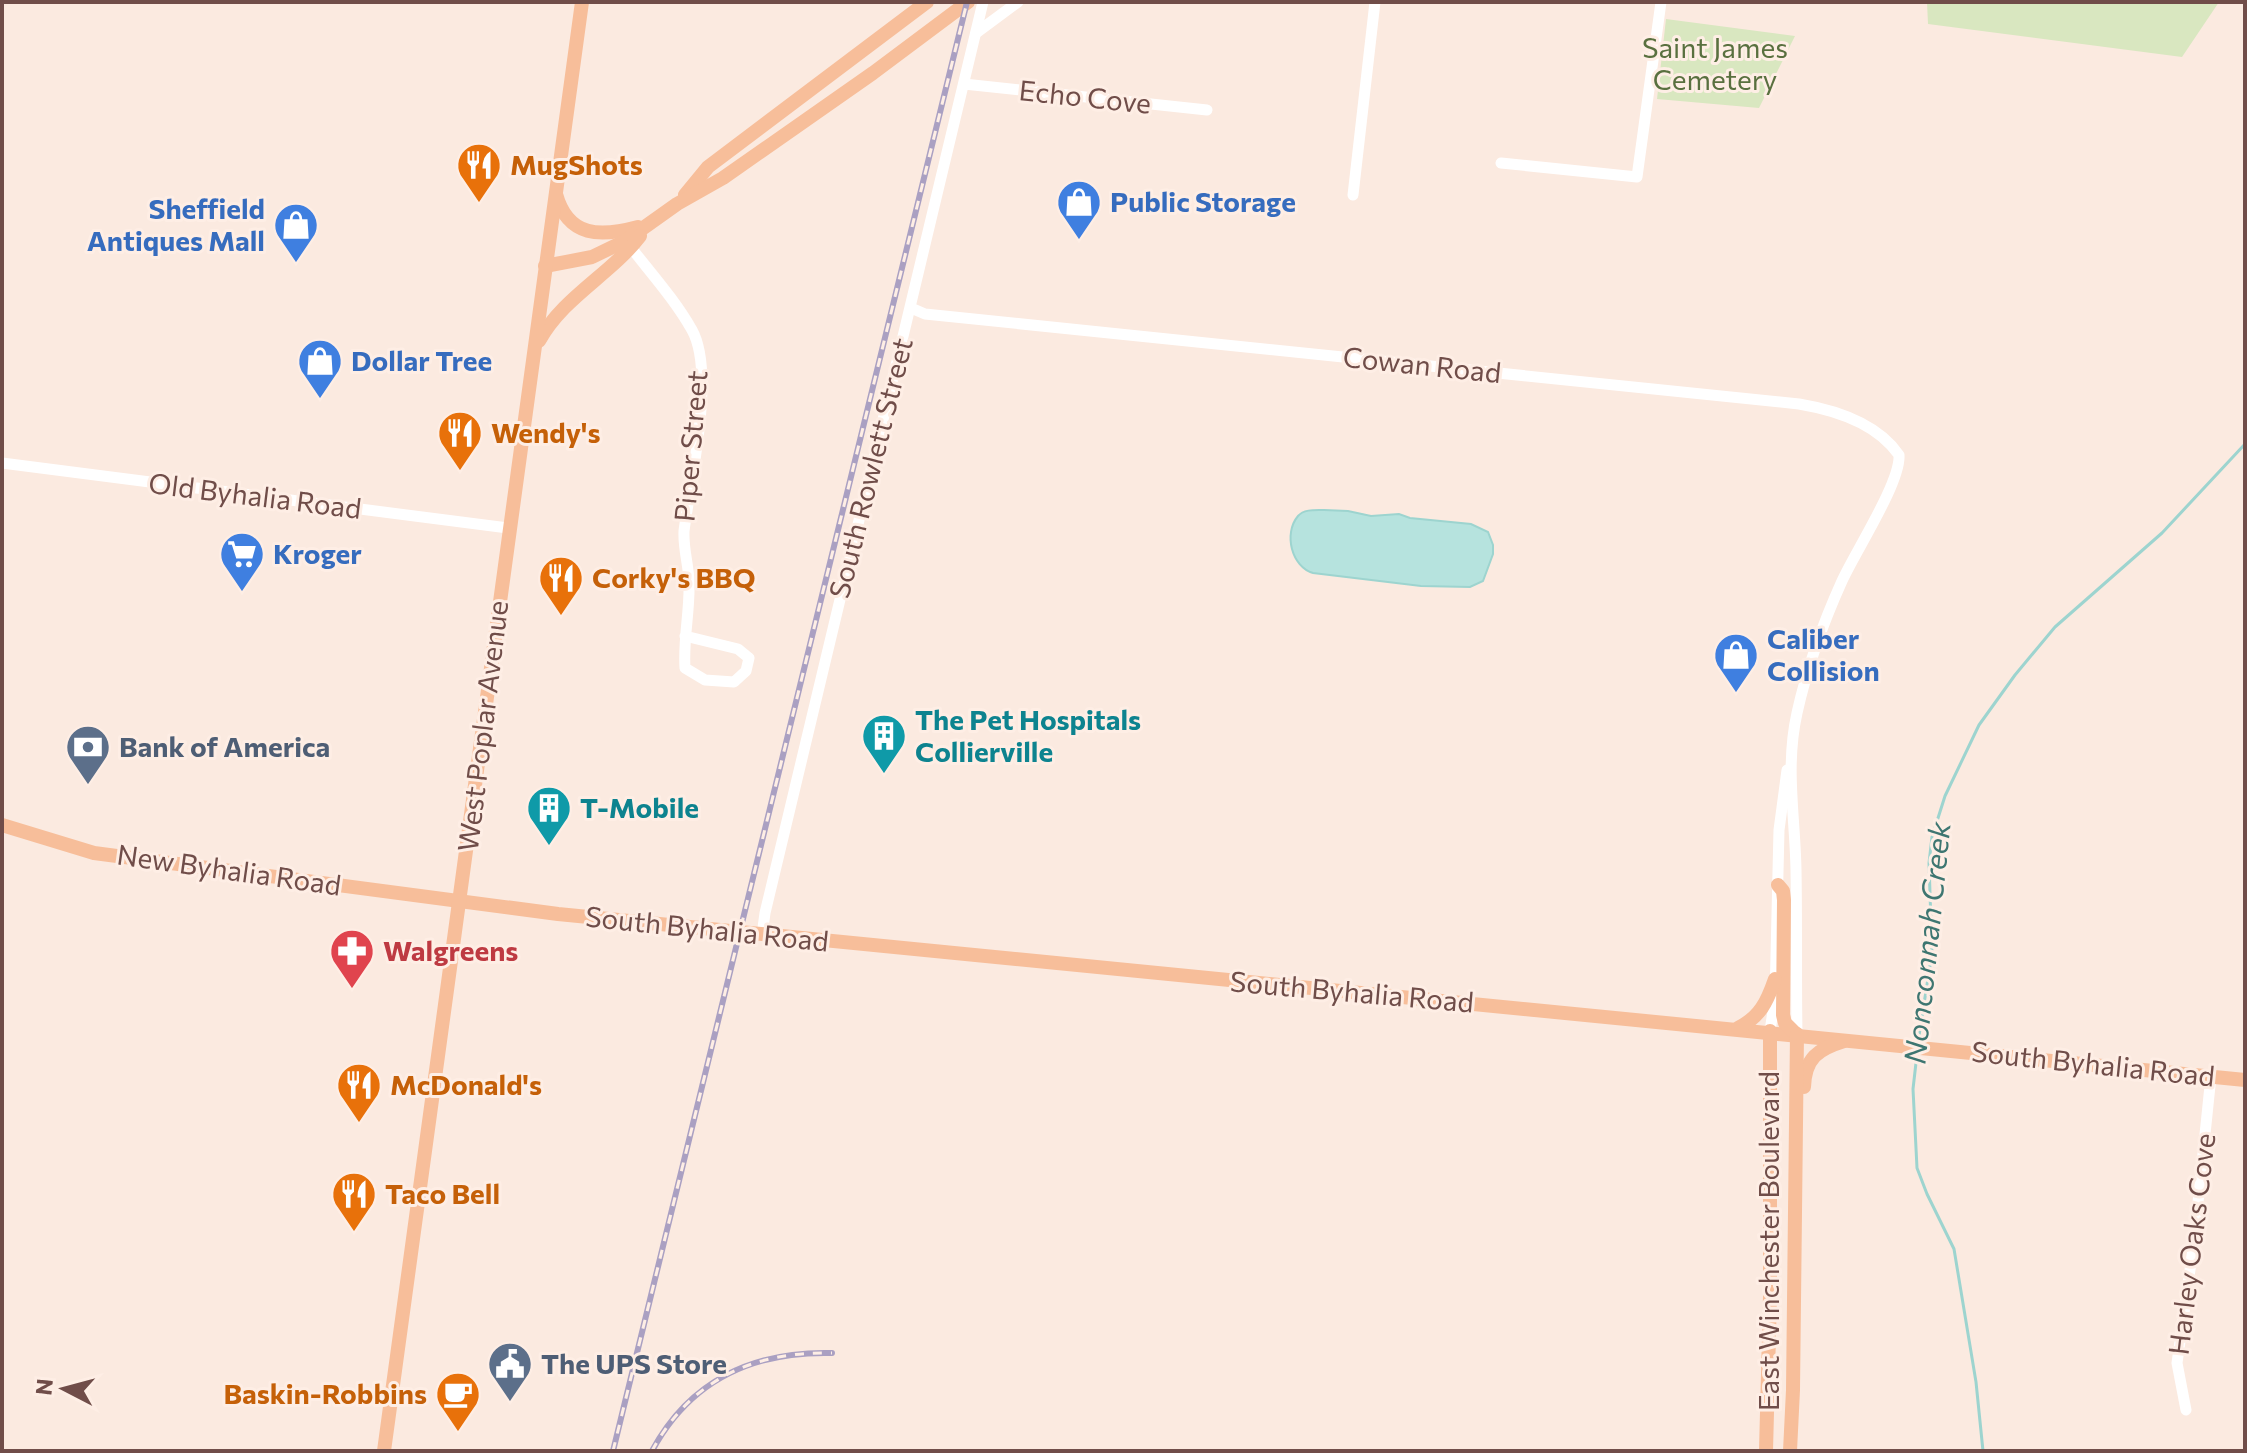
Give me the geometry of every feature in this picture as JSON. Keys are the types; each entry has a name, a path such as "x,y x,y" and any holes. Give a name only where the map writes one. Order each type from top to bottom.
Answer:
{"main road":[{"name":"West Poplar Avenue","path":"384,1451 582,2"},
{"path":"677,204 708,167 927,2"},
{"path":"545,266 592,257 625,240 677,204 723,178 968,2"},
{"path":"556,190 559,205 577,226 625,240"},
{"path":"533,352 546,328 561,310 615,264 625,240"},
{"name":"New Byhalia Road","path":"2,825 94,853 460,902"},
{"path":"1778,885 1783,891 1784,900 1783,1015 1785,1023 1797,1034"},
{"name":"South Byhalia Road","path":"460,902 762,935 1770,1031 2245,1080"},
{"path":"1737,1028 1748,1023 1764,1008 1775,979"},
{"path":"1770,1031 1782,1037 1788,1049 1788,1159 1796,1214"},
{"name":"East Winchester Boulevard","path":"1766,1451 1770,1296 1770,1031"},
{"name":"East Winchester Boulevard","path":"1790,1451 1795,1306 1797,1034"},
{"path":"1796,1214 1800,1206 1804,1076 1811,1060 1824,1047 1850,1039"},
{"path":"1770,1296 1795,1306"}],"street":[{"name":"South Rowlett Street","path":"762,935 775,868 983,2"},
{"path":"976,33 1018,2"},
{"path":"1353,195 1375,2"},
{"path":"1501,163 1637,177 1661,2"},
{"name":"Echo Cove","path":"964,84 1207,110"},
{"name":"Piper Street","path":"625,240 693,333 702,369 701,404 684,531 684,552 690,581 685,636 685,668 705,680 734,682 746,671 749,658 738,649 685,636"},
{"name":"Cowan Road","path":"911,308 925,314 1818,407 1851,418 1886,441 1899,455 1897,475 1829,609 1797,711 1789,766"},
{"name":"Old Byhalia Road","path":"2,463 508,528"},
{"path":"1770,1031 1775,979 1781,798 1789,766"},
{"path":"1789,766 1796,857 1797,1034"},
{"name":"Harley Oaks Cove","path":"2186,1410 2177,1363 2194,1241 2211,1076"}],"green space":[{"path":"1927,2 2219,2 2182,57 1928,24"},
{"name":"Saint James Cemetery","path":"1666,19 1795,36 1759,108 1657,99"}],"water":[{"path":"1324,510 1371,516 1399,514 1410,518 1471,524 1488,532 1493,554 1483,581 1470,587 1421,586 1313,573 1306,570 1295,557 1291,532 1300,514"}],"waterway":[{"name":"Nonconnah Creek","path":"1918,1042 1932,953 1929,863 1932,837 1945,796 1979,725 2055,627 2162,533 2245,444"},
{"name":"Nonconnah Creek","path":"1917,1054 1913,1089 1917,1168 1954,1249 1976,1382 1983,1451"}],"railway":[{"path":"613,1451 967,2"},
{"path":"652,1451 685,1405 727,1375 776,1357 832,1353"}],"place":[{"name":"MugShots","path":"479,204"},
{"name":"Public Storage","path":"1079,241"},
{"name":"Sheffield Antiques Mall","path":"296,264"},
{"name":"Dollar Tree","path":"320,400"},
{"name":"Wendy's","path":"460,472"},
{"name":"Kroger","path":"242,593"},
{"name":"Corky's BBQ","path":"561,617"},
{"name":"Caliber Collision","path":"1736,694"},
{"name":"The Pet Hospitals Collierville","path":"884,775"},
{"name":"Bank of America","path":"88,786"},
{"name":"T-Mobile","path":"549,847"},
{"name":"Walgreens","path":"352,990"},
{"name":"McDonald's","path":"359,1124"},
{"name":"Taco Bell","path":"354,1233"},
{"name":"The UPS Store","path":"510,1403"},
{"name":"Baskin-Robbins","path":"458,1433"}]}
